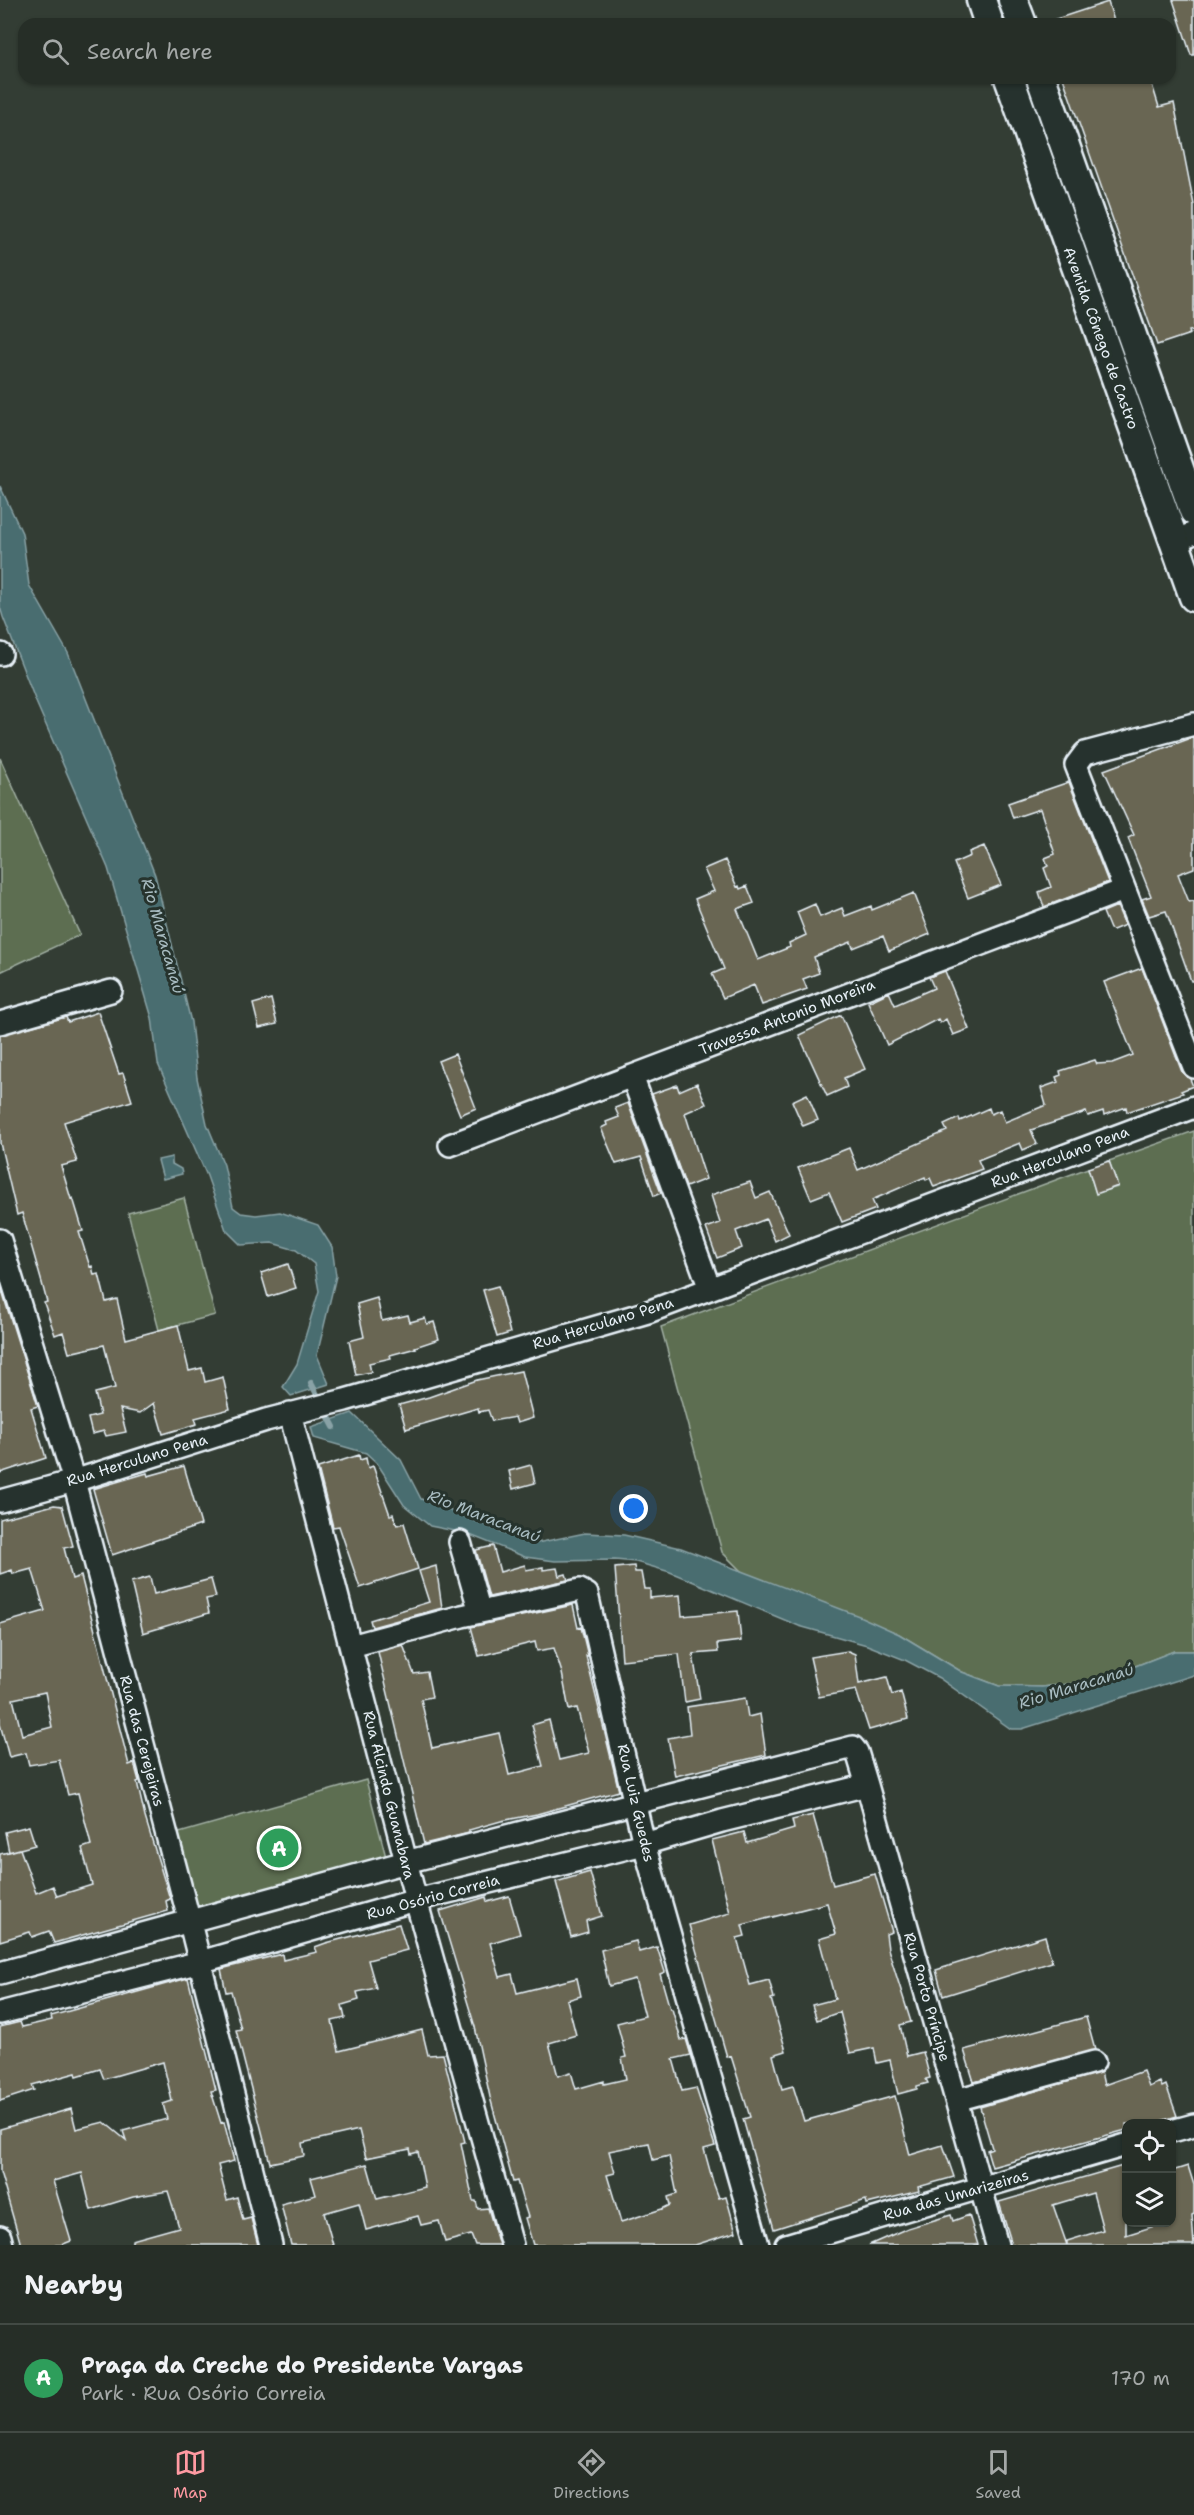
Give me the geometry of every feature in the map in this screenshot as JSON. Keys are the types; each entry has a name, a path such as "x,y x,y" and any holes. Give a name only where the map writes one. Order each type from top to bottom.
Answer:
{"main road":[{"path":"981,0 988,18"},
{"path":"1014,0 1020,18"},
{"name":"Avenida Cônego de Castro","path":"1011,84 1184,538 1194,597"},
{"name":"Avenida Cônego de Castro","path":"1043,84 1194,510"}],"street":[{"path":"1194,724 1085,753 1077,761 1076,768 1194,1067"},
{"name":"Travessa Antonio Moreira","path":"450,1144 1124,890"},
{"path":"0,1023 111,991"},
{"path":"632,1076 710,1289"},
{"name":"Rua Herculano Pena","path":"0,1502 295,1412 345,1400 648,1312 1194,1107"},
{"name":"Rua das Cerejeiras","path":"0,1240 74,1481 190,1923 271,2245"},
{"name":"Rua Alcindo Guanabara","path":"295,1412 406,1862 512,2245"},
{"path":"460,1542 480,1612"},
{"name":"Rua Luiz Guedes","path":"351,1646 480,1612 580,1590 587,1594 644,1844 758,2245"},
{"name":"Rua Porto Príncipe","path":"636,1803 849,1746 855,1748 997,2245"},
{"name":"Rua Osório Correia","path":"0,2013 200,1962 416,1900 644,1844 722,1821 867,1785"},
{"path":"0,1973 190,1923 406,1862 636,1803"},
{"path":"956,2100 1094,2062"},
{"path":"1176,2131 1194,2125"},
{"name":"Rua das Umarizeiras","path":"786,2245 1122,2146"},
{"path":"0,2237 2,2245"}],"green space":[{"path":"0,758 80,935 0,972"},
{"path":"1194,1131 1194,1651 1174,1651 1120,1672 1080,1683 1042,1687 999,1686 962,1672 899,1634 742,1572 722,1552 661,1327 1088,1168 1096,1193 1118,1187 1109,1161"},
{"path":"184,1198 215,1315 159,1330 128,1213"},
{"path":"366,1780 387,1861 190,1915 172,1835"}],"water":[{"name":"Rio Maracanaú","path":"0,486 22,533 29,585 68,653 155,875 191,1022 197,1078 207,1124 224,1165 233,1207 241,1213 256,1215 280,1212 318,1225 332,1247 336,1276 317,1355 329,1384 291,1396 283,1387 297,1364 319,1291 314,1264 296,1250 272,1243 241,1245 226,1230 207,1176 158,1064 152,1018 108,868 36,702 0,607"},
{"path":"172,1157 172,1164 181,1169 182,1174 163,1179 158,1160"},
{"path":"352,1413 401,1460 421,1499 532,1544 585,1533 624,1535 681,1548 859,1616 899,1634 962,1672 999,1686 1042,1687 1080,1683 1120,1672 1174,1651 1194,1651 1194,1675 1022,1729 1011,1729 939,1678 905,1660 867,1645 799,1626 670,1572 636,1562 555,1561 525,1557 465,1533 430,1526 404,1505 377,1463 366,1453 314,1438 311,1427"}],"building":[{"path":"1173,0 1194,0 1194,55 1191,55"},
{"path":"1108,2 1113,18 1059,18"},
{"path":"1065,84 1152,84 1159,107 1174,103 1194,205 1194,330 1189,331 1190,334 1157,345"},
{"path":"1194,737 1194,868 1178,874 1189,902 1194,901 1194,981 1191,981 1166,911 1149,916 1142,899 1151,896 1128,838 1134,835 1104,770"},
{"path":"1069,782 1108,882 1044,907 1039,892 1051,887 1044,868 1048,866 1045,858 1055,854 1040,809 1013,818 1008,803"},
{"path":"984,846 1001,885 968,898 954,863 970,856 969,852"},
{"path":"725,860 737,887 739,886 740,889 747,886 754,903 737,909 758,960 790,947 789,943 806,935 797,912 815,904 820,917 842,908 845,916 871,906 872,910 914,893 930,934 889,951 883,936 853,948 851,942 814,957 819,973 803,979 807,989 762,1005 754,985 723,998 712,974 724,969 695,899 714,891 704,869"},
{"path":"1117,906 1125,925 1113,930 1110,929 1103,912"},
{"path":"1142,968 1182,1072 1190,1079 1193,1086 1181,1091 1183,1093 1127,1112 1126,1107 1104,1115 1103,1111 1088,1116 1086,1112 1031,1130 1037,1144 1023,1150 1020,1143 978,1160 982,1169 934,1187 930,1178 926,1180 925,1177 872,1200 876,1209 842,1222 829,1192 811,1199 798,1168 849,1148 858,1170 947,1131 944,1125 959,1118 960,1121 989,1108 991,1114 1000,1110 1005,1122 1046,1105 1041,1088 1058,1082 1056,1077 1061,1075 1060,1071 1095,1060 1097,1064 1112,1063 1133,1055 1104,982"},
{"path":"945,971 969,1029 953,1035 946,1019 940,1023 938,1019 887,1045 868,1002 889,992 895,1005 934,988 929,977"},
{"path":"271,999 277,1024 259,1028 253,1004"},
{"path":"98,1012 119,1074 123,1073 132,1101 64,1122 77,1162 61,1166 83,1231 79,1232 90,1267 92,1266 94,1275 99,1274 106,1302 117,1299 126,1339 178,1325 189,1371 202,1368 205,1382 223,1377 230,1409 195,1418 197,1424 163,1434 154,1403 140,1413 120,1409 126,1432 106,1436 104,1431 92,1434 88,1418 100,1415 95,1393 115,1388 104,1345 69,1353 63,1332 55,1335 44,1303 47,1302 22,1213 17,1215 0,1143 0,1035 66,1017 68,1022"},
{"path":"841,1015 865,1069 844,1078 847,1087 827,1096 799,1035"},
{"path":"455,1054 476,1108 460,1115 438,1061"},
{"path":"697,1083 706,1104 685,1113 706,1179 686,1187 652,1094 677,1085 679,1091"},
{"path":"807,1094 818,1120 803,1126 792,1101"},
{"path":"628,1103 661,1193 654,1196 641,1157 616,1164 601,1128 607,1125 606,1122 619,1117 615,1108"},
{"path":"1109,1161 1118,1186 1096,1194 1088,1168"},
{"path":"750,1182 756,1198 770,1192 789,1234 775,1241 766,1219 736,1231 742,1248 717,1258 706,1228 720,1223 711,1195"},
{"path":"288,1264 296,1288 268,1297 261,1273"},
{"path":"0,1285 38,1406 31,1408 46,1458 0,1473"},
{"path":"498,1286 510,1333 497,1337 483,1290"},
{"path":"377,1298 382,1321 408,1315 410,1322 425,1318 427,1324 434,1322 439,1339 390,1355 391,1358 369,1363 371,1372 356,1375 349,1341 364,1337 357,1304"},
{"path":"521,1371 533,1418 517,1423 515,1417 492,1421 488,1410 479,1412 478,1408 406,1429 399,1405 477,1380"},
{"path":"359,1455 360,1460 366,1458 368,1468 373,1466 390,1515 393,1514 397,1525 404,1523 418,1569 360,1588 339,1526 333,1527 318,1468"},
{"path":"531,1465 535,1483 513,1489 509,1471"},
{"path":"184,1466 201,1525 112,1555 93,1489 147,1473 148,1476"},
{"path":"54,1505 62,1506 73,1546 64,1548 72,1579 81,1576 129,1765 134,1763 145,1817 170,1899 166,1901 168,1911 54,1943 49,1931 32,1937 30,1932 0,1941 0,1854 20,1849 36,1893 53,1886 57,1896 92,1885 82,1848 91,1845 78,1793 68,1795 59,1760 29,1765 26,1753 9,1757 0,1724 0,1624 45,1611 32,1569 13,1574 12,1570 0,1574 0,1519","holes":["45,1692 52,1727 22,1735 13,1699"]},
{"path":"493,1546 500,1572 525,1565 526,1570 543,1567 543,1570 557,1568 559,1576 566,1574 568,1580 489,1597 476,1550"},
{"path":"436,1566 442,1608 372,1627 370,1620 429,1602 419,1571"},
{"path":"634,1566 635,1572 641,1572 644,1589 650,1589 650,1598 680,1595 682,1616 738,1611 741,1641 717,1644 718,1652 693,1654 700,1699 685,1702 679,1654 622,1660 615,1568"},
{"path":"150,1577 154,1594 211,1579 216,1597 206,1599 209,1613 143,1633 131,1582"},
{"path":"573,1605 578,1628 581,1627 619,1791 537,1814 501,1821 469,1830 469,1833 424,1844 378,1652 403,1645 414,1674 427,1672 432,1697 421,1699 432,1748 499,1733 509,1775 543,1766 532,1725 549,1720 559,1760 589,1753 577,1708 569,1710 562,1673 554,1648 537,1651 535,1642 479,1656 471,1627"},
{"path":"848,1651 855,1654 859,1684 887,1677 892,1695 901,1692 908,1719 869,1730 856,1690 819,1697 810,1657"},
{"path":"745,1698 748,1717 760,1714 766,1755 675,1776 668,1738 690,1734 687,1707"},
{"path":"813,1815 833,1885 875,1874 892,1932 886,1934 888,1949 911,2022 900,2025 907,2056 923,2052 930,2078 926,2079 928,2083 917,2086 917,2089 898,2094 890,2060 877,2063 874,2048 850,2053 840,2012 817,2020 812,2005 835,1999 819,1939 836,1934 827,1903 742,1925 745,1936 737,1938 750,1985 769,1980 774,1998 771,1999 786,2051 773,2055 782,2089 793,2086 804,2121 895,2096 910,2155 943,2145 954,2177 918,2187 919,2191 867,2204 866,2200 774,2229 743,2119 750,2117 731,2056 727,2057 689,1925 730,1913 712,1840 744,1832 747,1843 794,1829 792,1820"},
{"path":"29,1826 35,1845 9,1852 5,1832"},
{"path":"590,1872 602,1916 586,1921 588,1932 571,1937 556,1882"},
{"path":"509,1896 520,1934 490,1943 500,1977 512,1974 517,1993 577,1978 581,1996 567,2000 576,2035 549,2043 558,2076 571,2072 576,2089 604,2081 604,2084 626,2079 622,2058 626,2057 617,2023 645,2016 635,1979 609,1986 601,1950 636,1941 639,1952 657,1947 665,1972 660,1974 670,2009 672,2009 681,2040 686,2039 691,2055 673,2059 682,2091 696,2088 715,2146 704,2149 713,2182 719,2198 726,2196 736,2232 695,2245 533,2245 525,2218 528,2217 517,2181 513,2182 490,2097 475,2027 440,1911 486,1897 487,1902","holes":["649,2143 653,2160 669,2156 677,2194 668,2197 670,2205 621,2222 607,2175 615,2173 609,2151"]},
{"path":"399,1924 407,1950 368,1960 376,1988 357,1992 359,2000 342,2005 345,2018 332,2021 339,2051 422,2030 428,2055 443,2054 465,2142 461,2143 473,2201 476,2201 478,2209 488,2208 499,2245 475,2245 471,2235 445,2242 439,2221 421,2225 418,2216 366,2230 359,2203 324,2213 333,2245 291,2245 281,2204 316,2195 311,2178 367,2164 377,2199 425,2187 418,2152 411,2154 410,2149 366,2158 359,2130 302,2143 304,2156 270,2163 236,2030 241,2029 231,1991 226,1992 221,1969 282,1954 283,1960 317,1952 315,1947 326,1943"},
{"path":"1045,1936 1052,1962 943,1996 936,1970"},
{"path":"188,1978 216,2090 211,2091 221,2123 224,2122 234,2161 218,2165 227,2200 237,2197 243,2220 251,2218 258,2245 132,2245 132,2240 179,2227 168,2191 133,2197 91,2210 82,2173 53,2181 71,2241 61,2245 21,2245 0,2172 0,2129 71,2109 76,2129 104,2122 126,2140 123,2131 167,2119 163,2104 172,2101 163,2062 104,2079 100,2069 77,2076 76,2073 32,2085 34,2090 0,2101 0,2027 20,2022 22,2027 52,2020 51,2016"},
{"path":"1086,2017 1095,2050 974,2082 964,2050"},
{"path":"1143,2071 1149,2087 1160,2082 1162,2087 1166,2085 1177,2116 1167,2119 1122,2119 1122,2131 992,2167 987,2150 992,2148 980,2107 1101,2072 1104,2085"},
{"path":"1122,2166 1122,2227 1126,2227 1126,2235 1151,2227 1176,2227 1176,2170 1188,2166 1194,2185 1194,2214 1192,2215 1194,2245 1067,2245 1012,2245 999,2202","holes":["1093,2193 1103,2230 1067,2241 1067,2245 1053,2205"]},
{"path":"951,2215 953,2221 969,2215 978,2245 869,2245 908,2228"}],"waterway":[{"name":"Rio Maracanaú","path":"311,1383 334,1427"}],"place":[{"name":"Praça da Creche do Presidente Vargas","path":"279,1848"}]}
